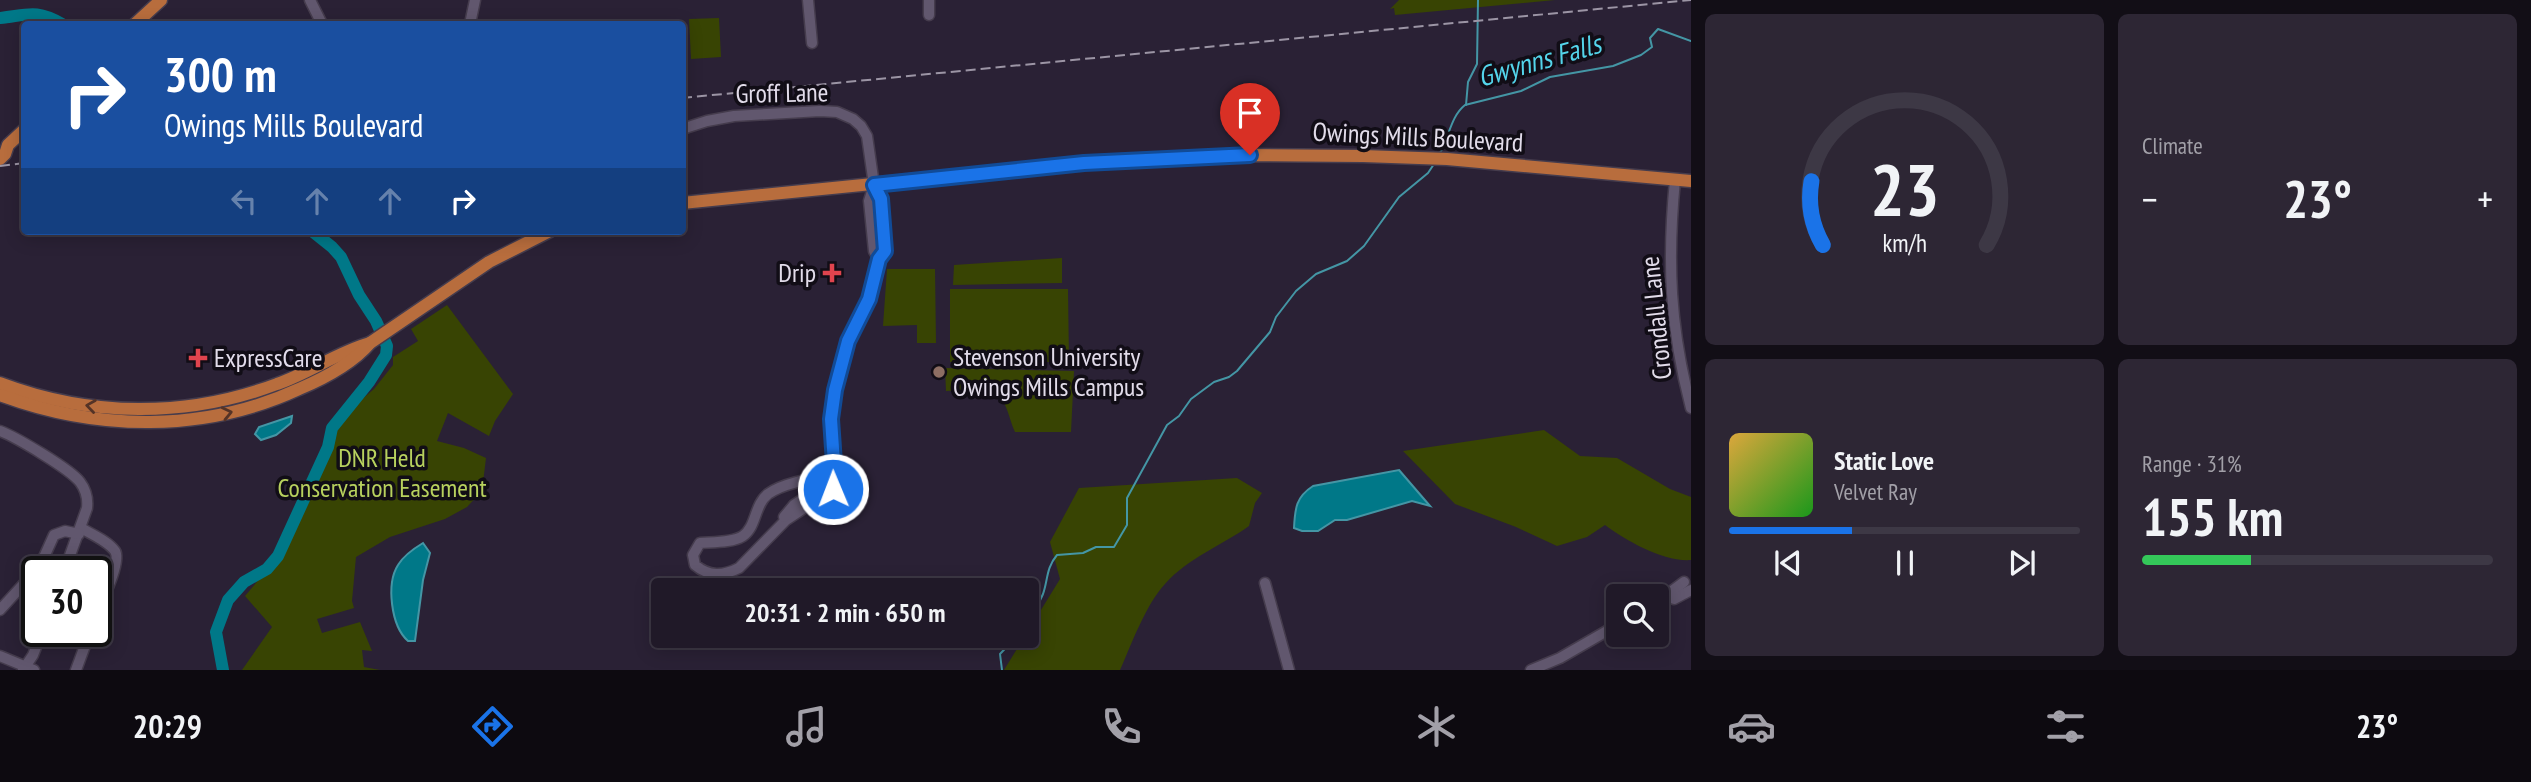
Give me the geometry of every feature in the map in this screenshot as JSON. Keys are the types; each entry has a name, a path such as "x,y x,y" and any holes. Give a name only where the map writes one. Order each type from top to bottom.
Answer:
{"main road":[{"path":"138,21 158,1"},
{"path":"0,159 5,154 4,146 21,132"},
{"name":"Owings Mills Boulevard","path":"686,203 1046,166 1154,158 1275,155 1447,159 1691,181"},
{"path":"0,383 26,393 68,403 127,409 178,408 219,401 275,386 370,342 489,262 541,235"},
{"path":"0,395 58,413 101,420 144,422 193,419 243,410 294,392 359,356 370,342"}],"street":[{"path":"310,0 320,21"},
{"path":"471,21 475,0"},
{"path":"808,0 812,43"},
{"path":"929,0 929,15"},
{"name":"Groff Lane","path":"686,128 734,116 820,111 836,113 853,119 864,130 869,145 874,185"},
{"name":"Crondall Lane","path":"1675,180 1670,279 1676,338 1691,408"},
{"path":"833,457 828,466 813,478 776,489 764,497 750,529 742,537 700,543 693,555 699,569 706,573 730,572 739,568 794,514 831,492 835,478 831,419 835,390 848,341 869,299 879,259 885,251 881,199 874,185"},
{"path":"874,185 869,201 874,251 879,259"},
{"path":"872,234 885,233"},
{"path":"0,431 71,474 82,484 88,499 87,508 70,556"},
{"path":"0,610 40,566 54,535 65,531 80,531 110,547 116,554 112,574"},
{"path":"1265,583 1289,670"},
{"path":"1669,588 1687,586"},
{"path":"1531,670 1560,658 1606,631"},
{"path":"0,656 28,669 36,647"},
{"path":"76,670 84,647"}],"green space":[{"path":"1399,0 1555,0 1395,15 1394,8 1390,9"},
{"path":"719,18 721,57 691,59 689,19"},
{"path":"1062,258 1062,283 953,285 954,265"},
{"path":"887,269 935,269 936,343 917,343 917,325 883,326"},
{"path":"950,289 1068,289 1069,362 950,362"},
{"name":"DNR Held Conservation Easement","path":"447,305 513,394 495,421 489,436 448,413 437,441 464,448 486,458 482,491 467,507 445,519 390,537 356,557 352,601 354,608 317,619 322,633 360,622 372,651 362,650 364,667 380,670 242,670 272,627 245,596 272,564 291,535 322,457 328,428 374,389 393,365 393,357 418,341 411,329"},
{"path":"945,368 1074,371 1071,432 1015,432 1005,405 994,395 978,390 946,391"},
{"path":"1544,430 1580,456 1617,458 1670,489 1691,497 1691,560 1657,554 1634,544 1605,525 1587,537 1557,546 1455,504 1403,451"},
{"path":"1237,478 1262,493 1255,503 1249,526 1194,559 1158,592 1145,613 1120,670 1004,670 1018,648 1039,648 1039,613 1060,579 1050,542 1079,488"}],"water":[{"path":"292,416 291,423 276,435 261,440 255,434 259,427"},
{"path":"1399,470 1430,506 1412,501 1347,520 1335,520 1318,531 1294,528 1298,504 1303,494 1313,486"},
{"path":"423,543 430,553 423,580 415,641 408,641 394,615 392,583 400,561"}],"waterway":[{"path":"1466,105 1468,82 1477,64 1478,0"},
{"name":"Gwynns Falls","path":"0,18 38,15 57,21"},
{"name":"Gwynns Falls","path":"1440,153 1453,121 1465,105 1521,91 1550,77 1613,66 1641,55 1652,47 1650,38 1658,29 1691,41"},
{"name":"Gwynns Falls","path":"1039,601 1049,569 1057,555 1083,553 1096,547 1114,547 1127,525 1127,498 1167,425 1179,416 1191,399 1214,382 1237,371 1270,332 1276,317 1296,291 1316,274 1347,261 1364,246 1399,197 1428,173 1434,164"},
{"name":"Gwynns Falls","path":"223,670 216,632 228,600 244,582 267,569 278,556 328,447 332,428 369,382 386,355 387,346 376,321 359,295 341,257 317,235"},
{"name":"Gwynns Falls","path":"1002,670 1000,654 1006,648"}],"railway":[{"path":"686,98 1691,0"},
{"path":"0,166 21,163"}],"place":[{"name":"Drip","path":"832,273"},
{"name":"ExpressCare","path":"198,358"},
{"name":"Stevenson University Owings Mills Campus","path":"939,372"}],"route":[{"path":"833,489 835,478 831,419 835,390 848,341 869,299 879,259 885,251 881,199 874,185 1084,163 1250,155"}]}
